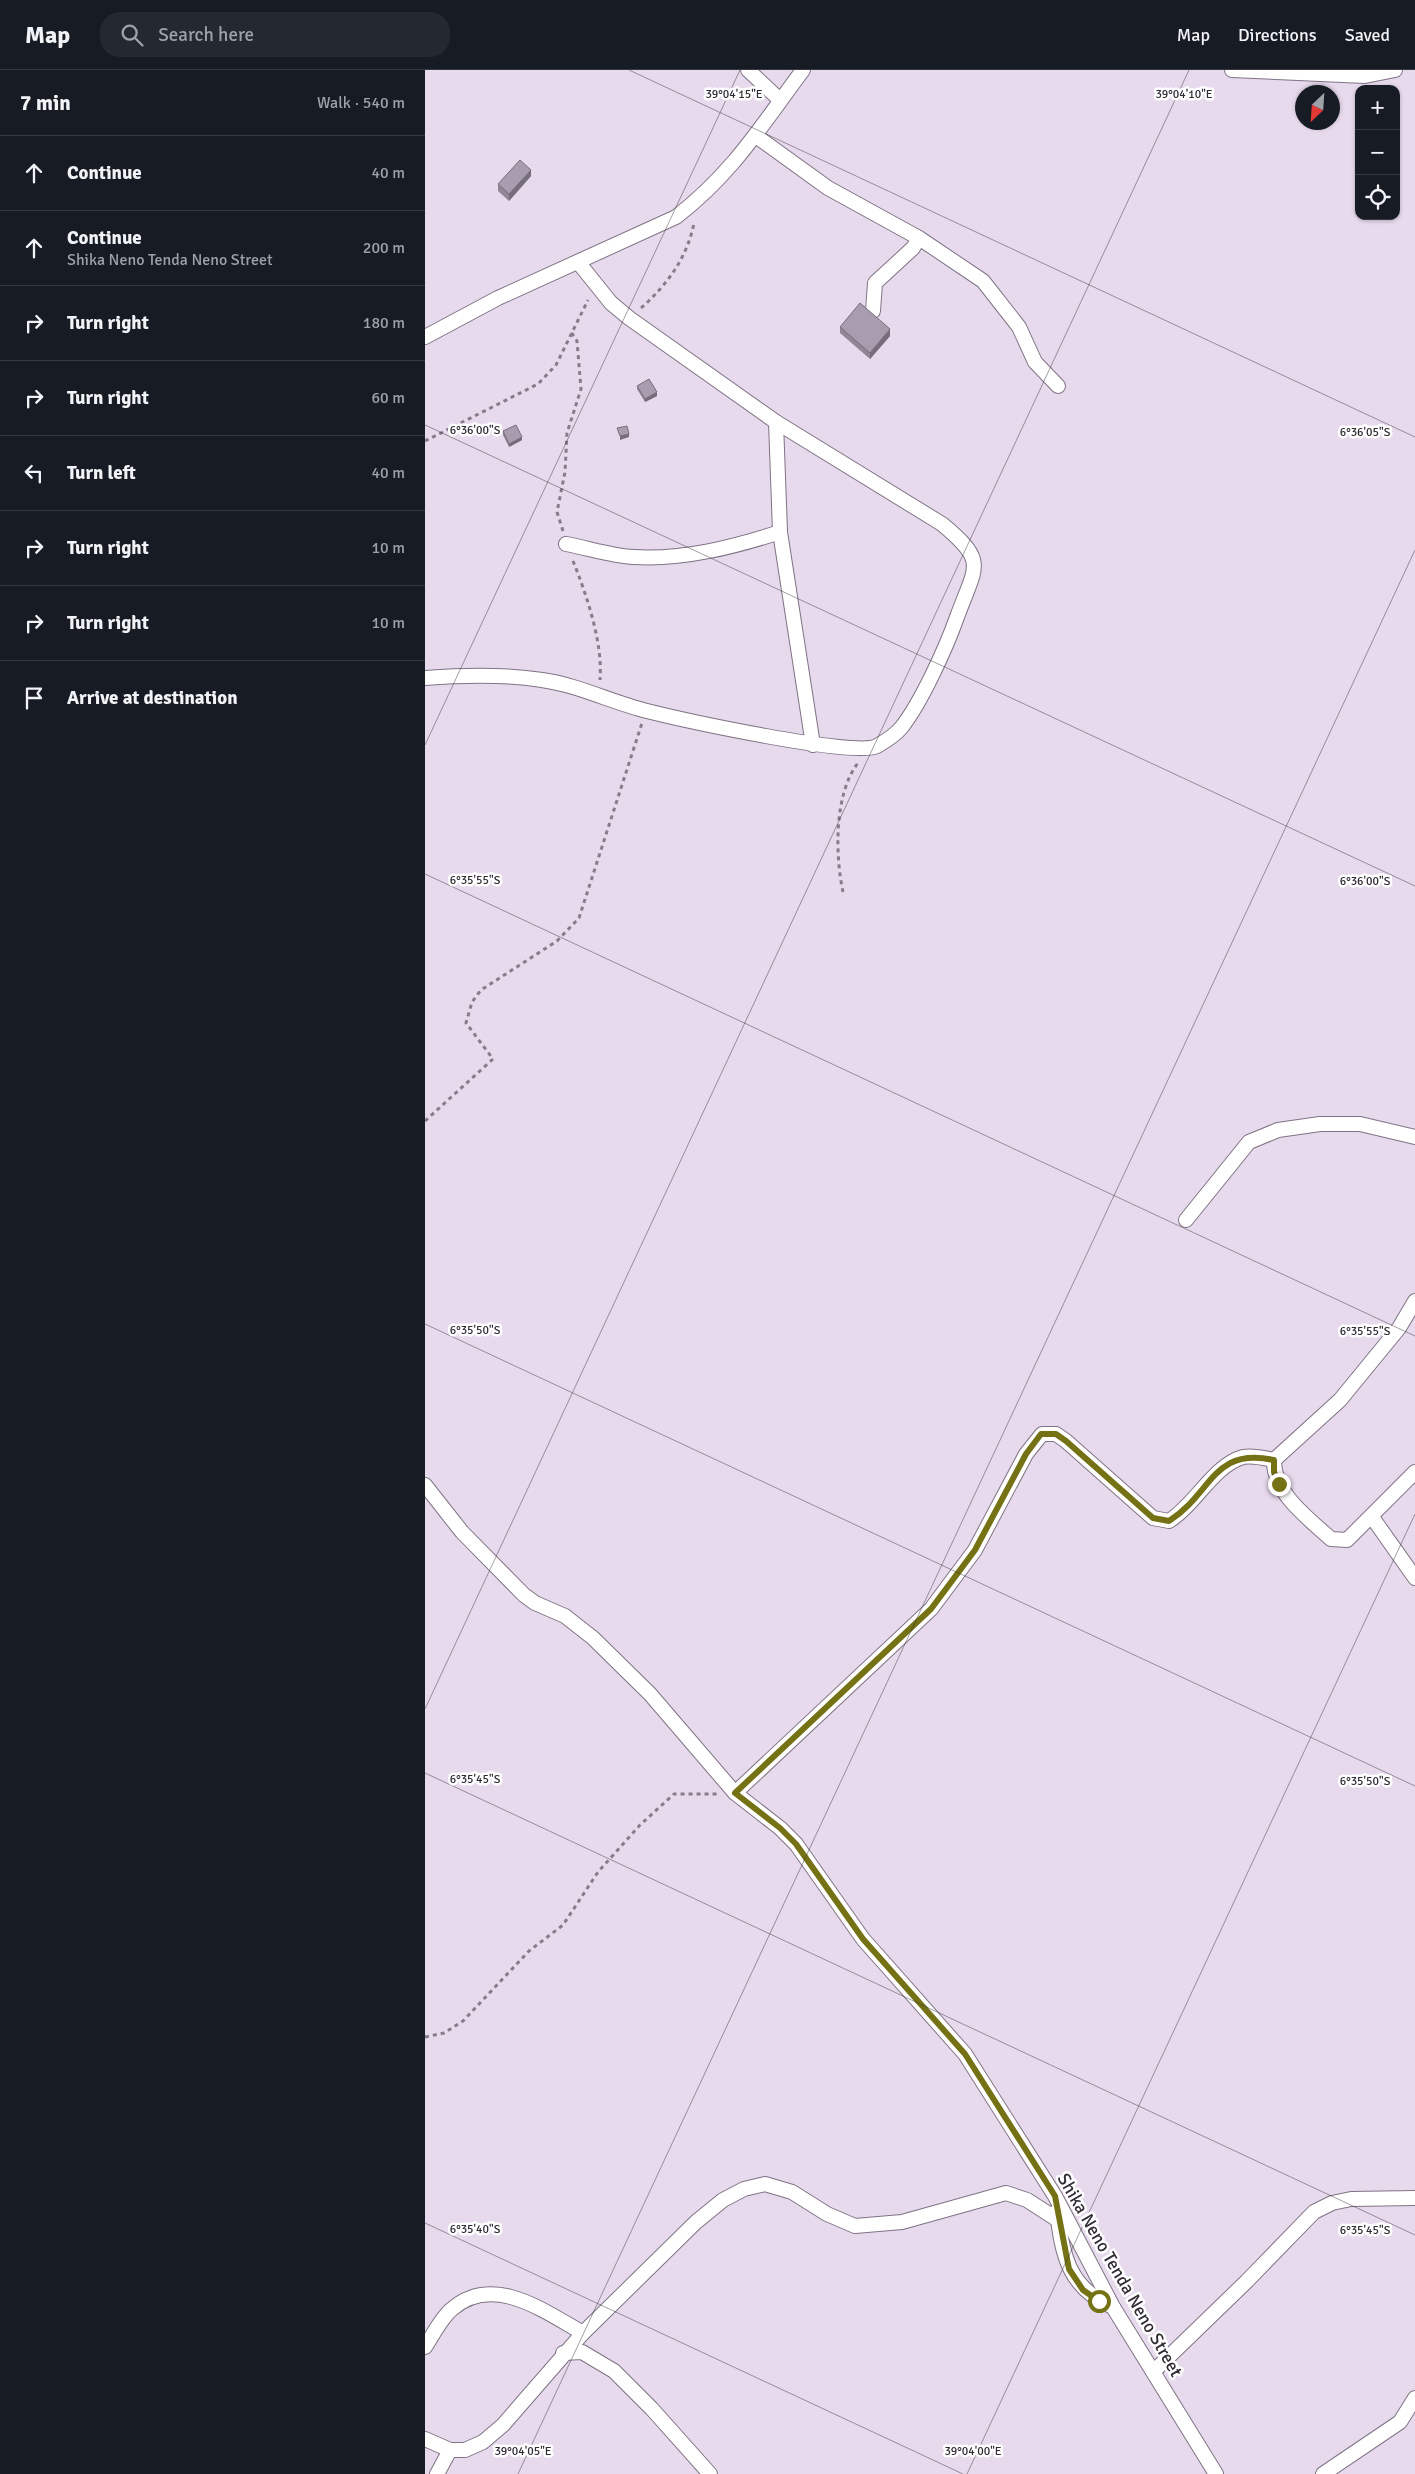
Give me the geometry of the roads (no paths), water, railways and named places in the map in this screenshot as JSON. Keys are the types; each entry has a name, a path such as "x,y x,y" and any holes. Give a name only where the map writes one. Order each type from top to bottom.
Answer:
{"street":[{"path":"748,70 780,100"},
{"path":"425,337 498,298 676,217 697,201 729,170 757,136 780,100 803,70"},
{"path":"1232,70 1365,76 1395,70"},
{"path":"757,136 828,188 919,238 983,281 1019,327 1035,362 1058,386"},
{"path":"873,311 875,283 913,248 919,238"},
{"path":"425,678 468,675 542,680 599,694 645,710 813,745 875,747 900,730 915,707 956,621 976,568 966,544 942,524 776,422 629,318 611,303 578,262"},
{"path":"776,422 780,532 813,745"},
{"path":"566,544 632,557 671,557 744,544 780,532"},
{"path":"1186,1220 1249,1142 1278,1130 1320,1124 1360,1124 1415,1137"},
{"path":"1415,1301 1399,1328 1340,1400 1274,1460 1274,1472 1279,1484 1297,1507 1331,1539 1347,1540 1415,1472"},
{"path":"735,1793 931,1609 975,1550 1026,1454 1041,1434 1056,1434 1153,1518 1169,1521 1181,1514 1227,1464 1244,1457 1274,1460"},
{"name":"Shika Neno Tenda Neno Street","path":"425,1485 462,1532 524,1594 535,1603 571,1620 649,1694 735,1793 780,1828 796,1844 863,1939 965,2054 1055,2196 1113,2307 1154,2371 1215,2474"},
{"path":"1372,1517 1415,1578"},
{"path":"425,2438 450,2450 465,2450 490,2437 503,2425 563,2353 696,2222 723,2200 744,2189 765,2184 792,2192 827,2214 855,2226 902,2222 1006,2193 1027,2200 1058,2220"},
{"path":"1055,2196 1058,2220 1069,2269 1083,2290 1099,2301 1113,2307"},
{"path":"1154,2371 1247,2281 1314,2212 1332,2203 1351,2199 1415,2198"},
{"path":"425,2346 451,2309 476,2294 503,2294 538,2308 583,2333"},
{"path":"563,2353 582,2352 614,2371 652,2409 709,2474"},
{"path":"1323,2474 1399,2422 1415,2398"},
{"path":"437,2474 450,2450"}]}
